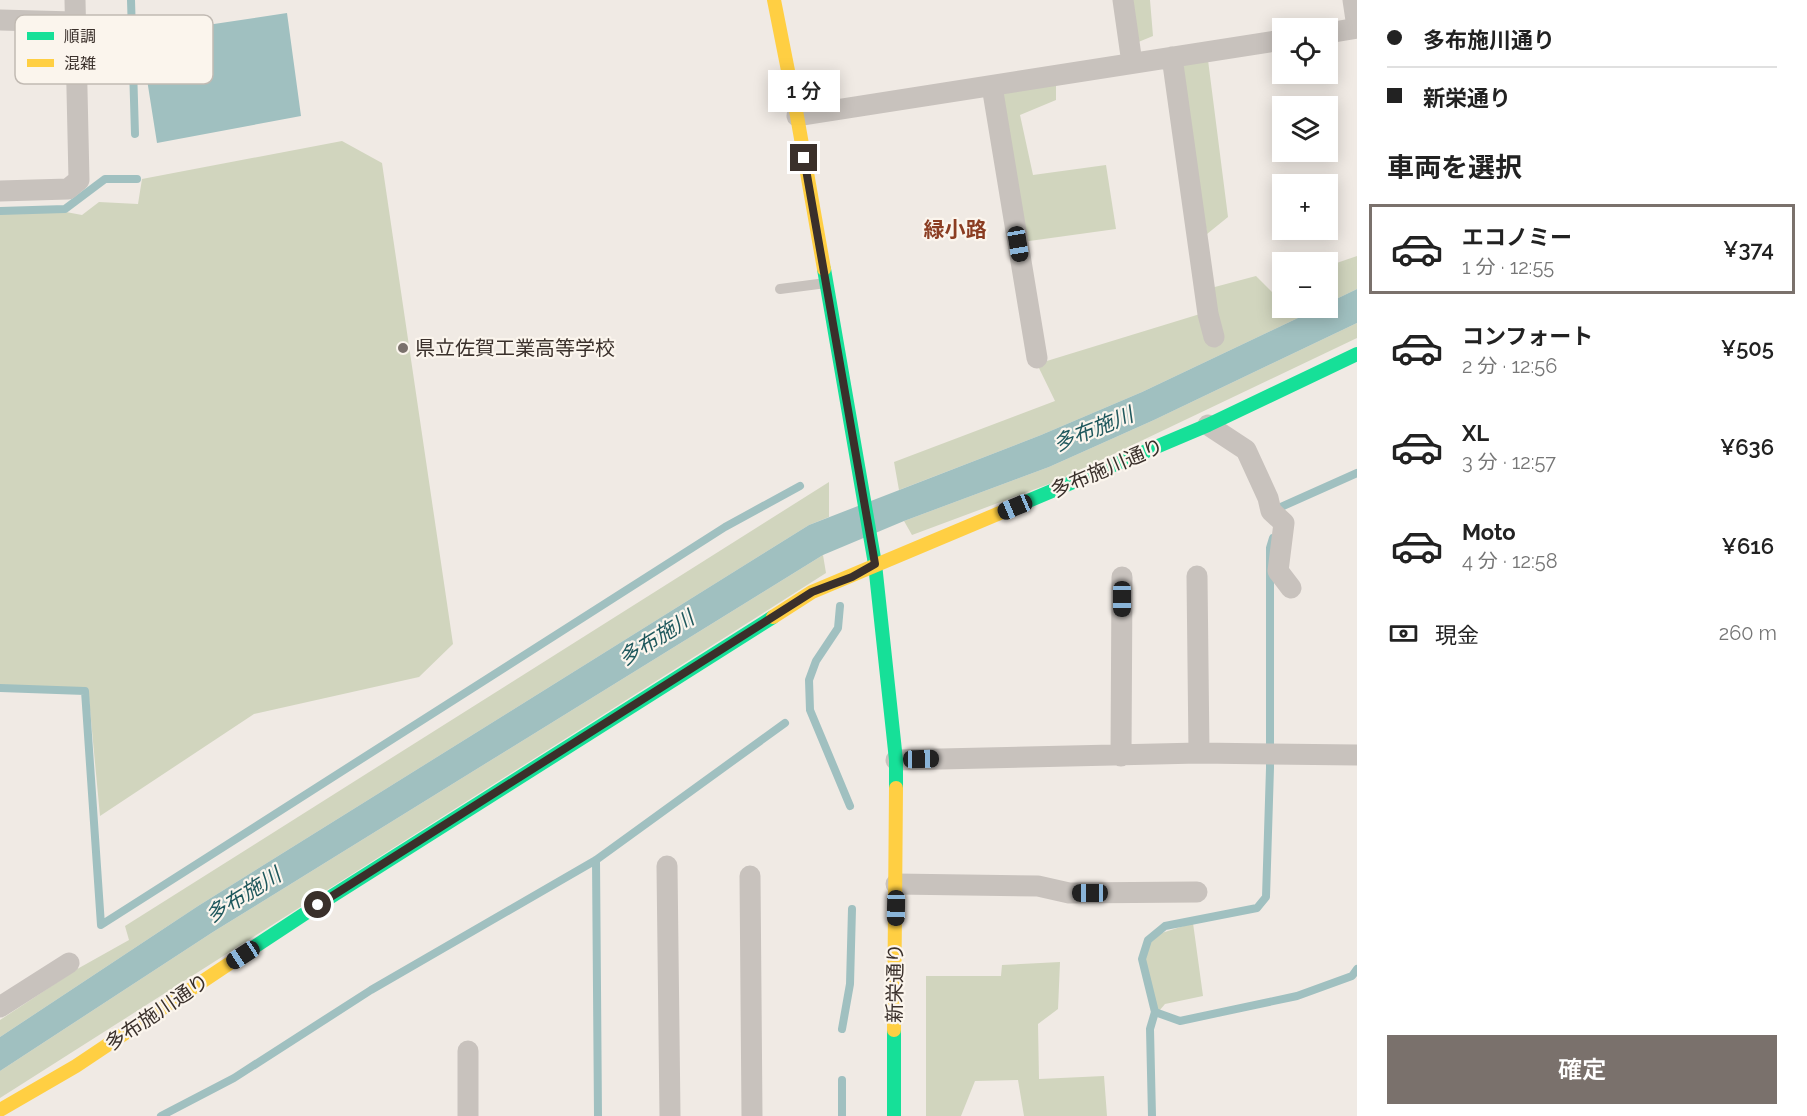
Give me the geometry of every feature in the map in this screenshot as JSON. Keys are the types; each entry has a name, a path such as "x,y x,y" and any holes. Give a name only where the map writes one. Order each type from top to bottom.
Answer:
{"street":[{"path":"74,15 75,0"},
{"path":"774,0 826,283"},
{"path":"1123,0 1132,63"},
{"path":"1338,31 1357,28 1353,0"},
{"path":"0,20 15,20"},
{"path":"797,116 1272,42"},
{"path":"1172,57 1208,314 1214,337"},
{"path":"0,190 68,189 79,180 76,84"},
{"path":"992,86 1037,358"},
{"name":"新栄通り","path":"826,283 875,564 896,760 894,1116"},
{"name":"多布施川通り","path":"0,1110 76,1066 318,905 812,592 1208,425 1357,354"},
{"path":"1208,425 1246,450 1268,498 1271,511 1284,523 1278,571 1291,588"},
{"path":"1197,576 1199,753"},
{"path":"1121,756 1122,577"},
{"path":"896,760 1199,753 1357,755"},
{"path":"667,866 670,1116"},
{"path":"750,876 752,1116"},
{"path":"896,884 1038,886 1069,893 1197,892"},
{"path":"0,1007 69,963"},
{"path":"468,1051 468,1116"}],"lane":[{"path":"780,289 826,283"}],"green space":[{"path":"1130,0 1150,0 1153,36 1136,43"},
{"path":"1208,60 1228,217 1207,234 1179,64"},
{"path":"1056,83 1056,100 1020,115 1033,175 1106,165 1116,229 1022,242 996,92"},
{"path":"342,141 382,163 453,644 419,677 254,714 100,816 88,688 0,685 0,213 66,212 82,215 99,202 138,204 142,179"},
{"path":"1357,256 1357,289 1338,298 1338,263"},
{"path":"1256,276 1272,292 1272,318 1298,318 1142,392 1041,435 899,490 894,462 1055,401 1037,364 1213,310 1211,288"},
{"path":"1357,323 1357,338 1057,481 912,535 904,521 1049,467 1154,420"},
{"path":"829,482 829,517 809,525 198,906 0,1037 0,1020 79,968 129,940 125,926"},
{"path":"823,555 826,573 0,1098 0,1071 213,932"},
{"path":"1193,923 1203,996 1165,1004 1154,1017 1140,957 1146,938"},
{"path":"1060,962 1058,1009 1038,1024 1039,1079 1104,1076 1107,1116 1024,1116 1018,1080 975,1081 961,1116 926,1116 926,976 1001,976 1002,965"}],"water":[{"path":"287,13 301,116 157,143 148,84 213,84 213,24"},
{"name":"多布施川","path":"1357,289 1357,323 1154,420 1049,467 904,521 823,555 213,932 0,1071 0,1037 198,906 809,525 1041,435 1142,392 1298,318 1338,318 1338,298"}],"waterway":[{"path":"131,0 131,15"},
{"path":"134,84 135,134"},
{"path":"0,211 65,209 105,179 137,179"},
{"path":"1279,516 1281,507 1357,473"},
{"path":"0,688 85,691 101,925 725,527 800,486"},
{"path":"1152,1116 1150,1029 1155,1012 1142,959 1148,940 1165,926 1257,908 1266,897 1270,768 1270,548 1273,538"},
{"path":"840,606 838,628 816,661 809,680 810,710 850,806"},
{"path":"161,1116 234,1078 371,990 596,860 785,723"},
{"path":"596,860 598,1116"},
{"path":"842,1029 850,984 852,909"},
{"path":"1155,1012 1180,1021 1297,996 1352,976 1357,969"},
{"path":"842,1080 842,1116"}],"traffic: fast":[{"path":"824,269 875,564 896,760 896,788"},
{"path":"1007,510 1208,425 1357,354"},
{"path":"242,955 773,617"},
{"path":"894,1030 894,1116"}],"traffic: slow":[{"path":"774,0 824,269"},
{"path":"773,617 812,592 1007,510"},
{"path":"894,1030 896,788"},
{"path":"0,1110 76,1066 242,955"}],"place":[{"name":"県立佐賀工業高等学校","path":"403,348"}],"district":[{"name":"緑小路","path":"955,229"}],"route":[{"path":"318,905 812,592 852,577 875,564 804,158"}]}
